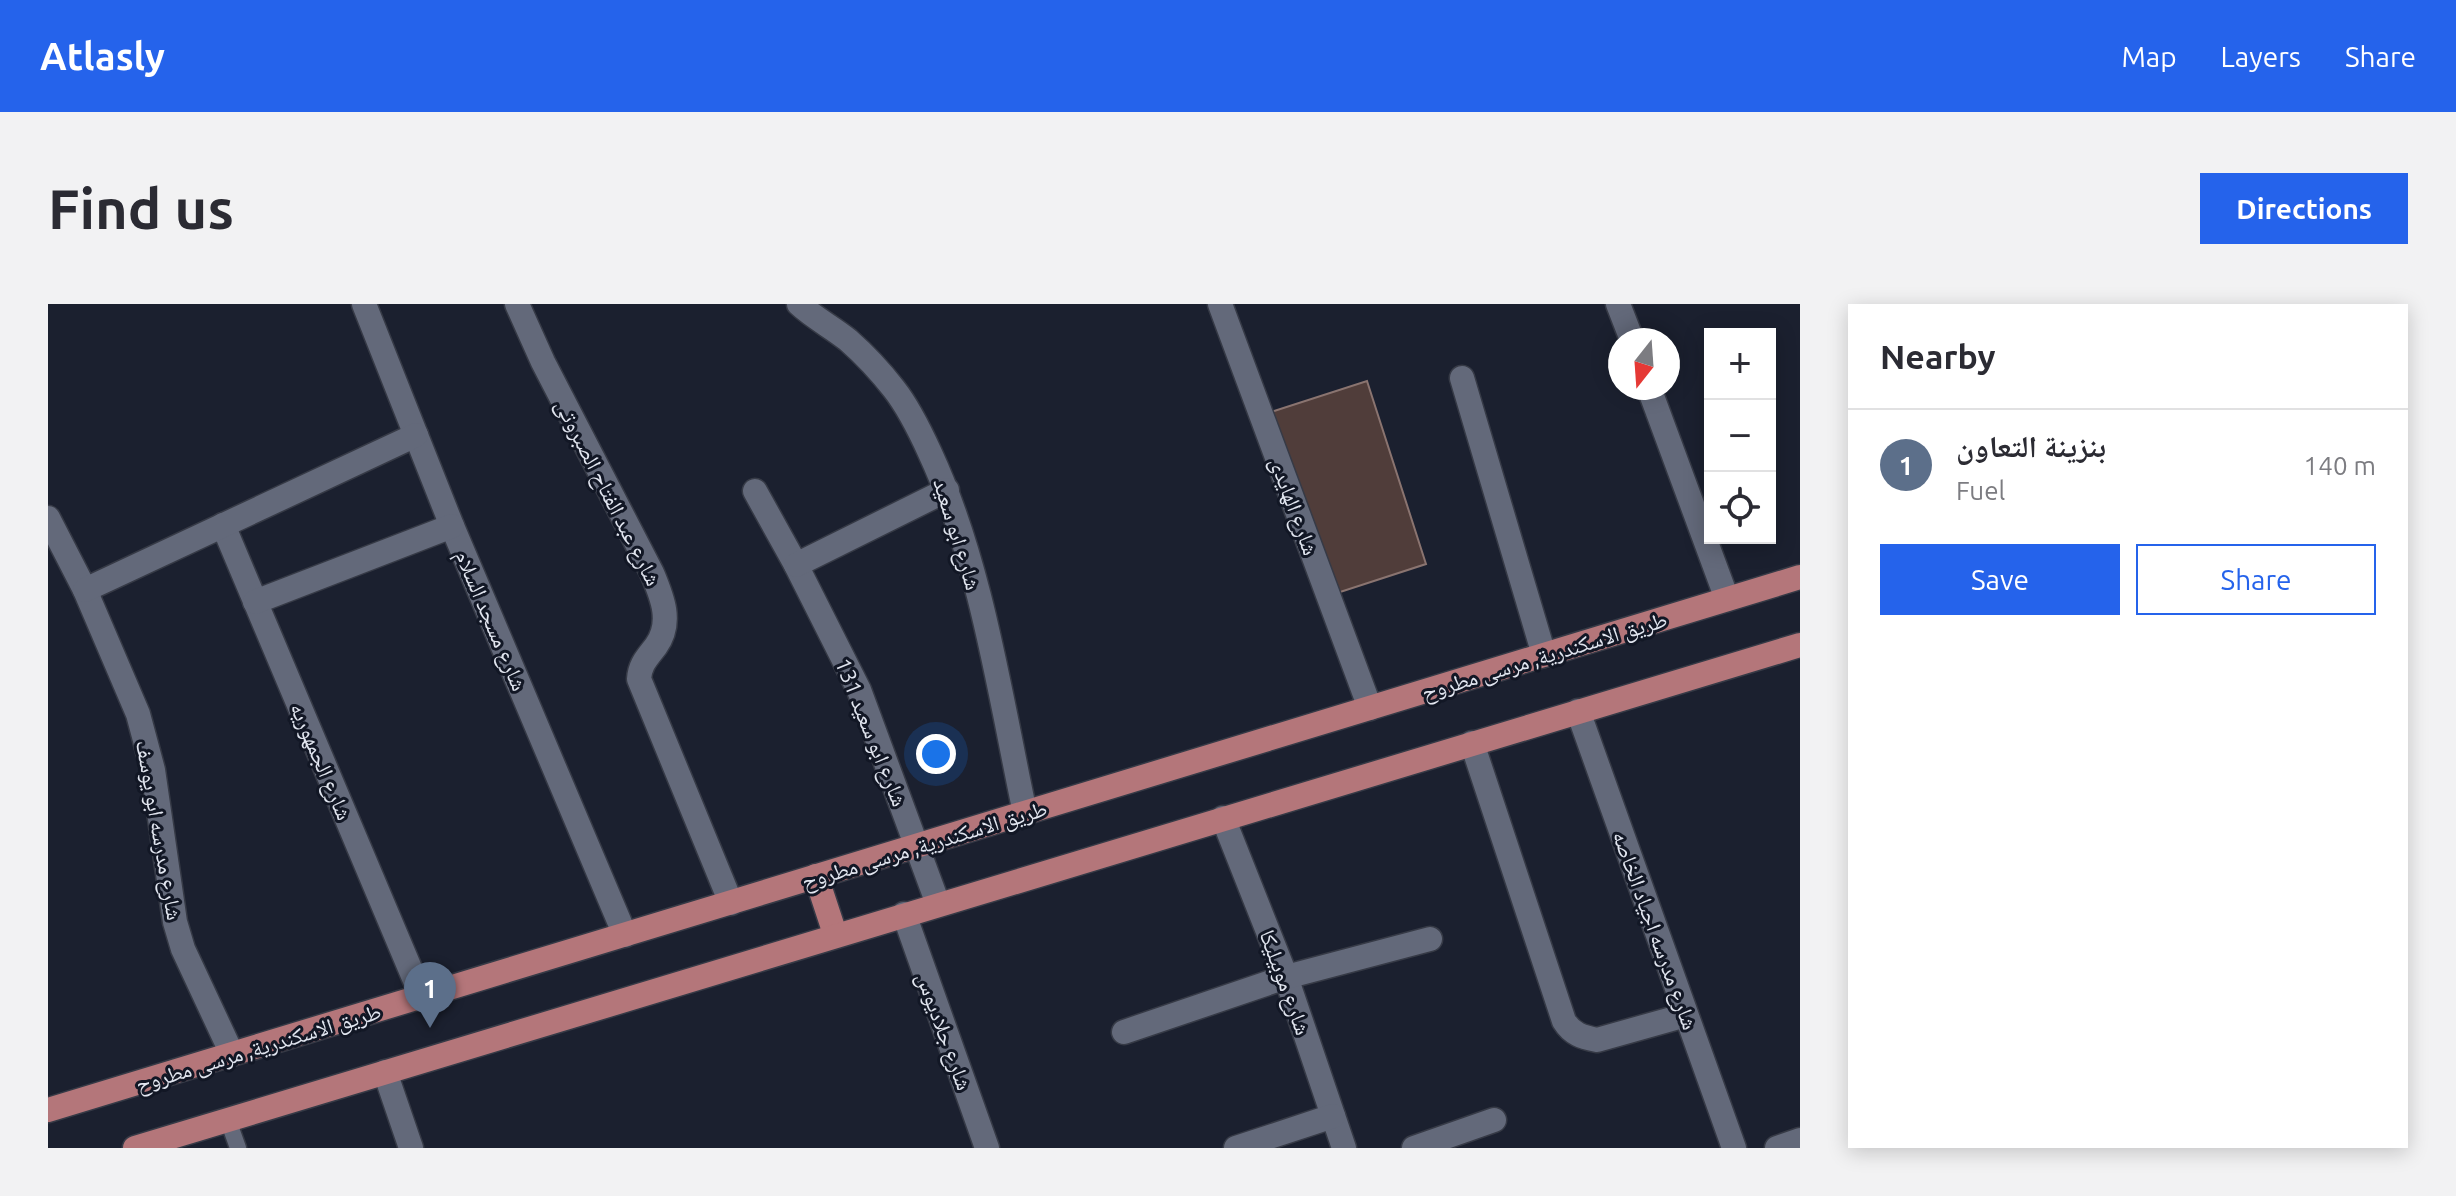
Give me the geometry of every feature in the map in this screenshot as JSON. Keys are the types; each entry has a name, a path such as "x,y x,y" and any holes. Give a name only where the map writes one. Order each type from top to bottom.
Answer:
{"main road":[{"name":"طريق الاسكندرية, مرسى مطروح","path":"48,1110 1800,577"},
{"path":"135,1148 835,934 1800,645"},
{"path":"816,876 835,934"}],"street":[{"name":"شارع مسجد السلام","path":"364,304 452,526 625,935"},
{"name":"شارع عبد الفتاح الصبروتى","path":"517,304 543,362 652,573 665,606 664,631 644,659 639,679 731,903"},
{"name":"شارع ابو سعيد","path":"799,304 846,338 873,363 897,392 947,490 965,544 1025,813"},
{"name":"شارع الهايدى","path":"1220,304 1370,708"},
{"path":"1618,304 1627,328"},
{"path":"1462,378 1544,655"},
{"path":"1653,400 1727,599"},
{"path":"85,590 416,435"},
{"path":"796,565 947,490"},
{"name":"شارع ابو سعيد 131","path":"755,491 859,690 938,904"},
{"name":"شارع مدرسه ابو يوسف","path":"48,518 85,590 138,714 148,746 175,922 183,949 232,1054"},
{"name":"شارع الجمهوريه","path":"223,525 422,997"},
{"path":"255,602 452,526"},
{"name":"شارع مدرسه اجياد الخاصه","path":"1578,711 1734,1148"},
{"path":"1472,743 1564,1021 1570,1031 1583,1038 1597,1040 1686,1015"},
{"name":"شارع موبيليكا","path":"1223,818 1286,977 1344,1148"},
{"name":"شارع جلاديوس","path":"904,914 987,1148"},
{"path":"1124,1032 1286,977 1430,939"},
{"path":"385,1072 411,1148"},
{"path":"1236,1148 1333,1116"},
{"path":"1414,1148 1494,1120"},
{"path":"1777,1148 1800,1140"}],"lane":[{"path":"228,1120 238,1148"}],"building":[{"path":"1367,381 1426,564 1331,595 1271,412"}],"place":[{"name":"بنزينة التعاون","path":"430,1028"}]}
